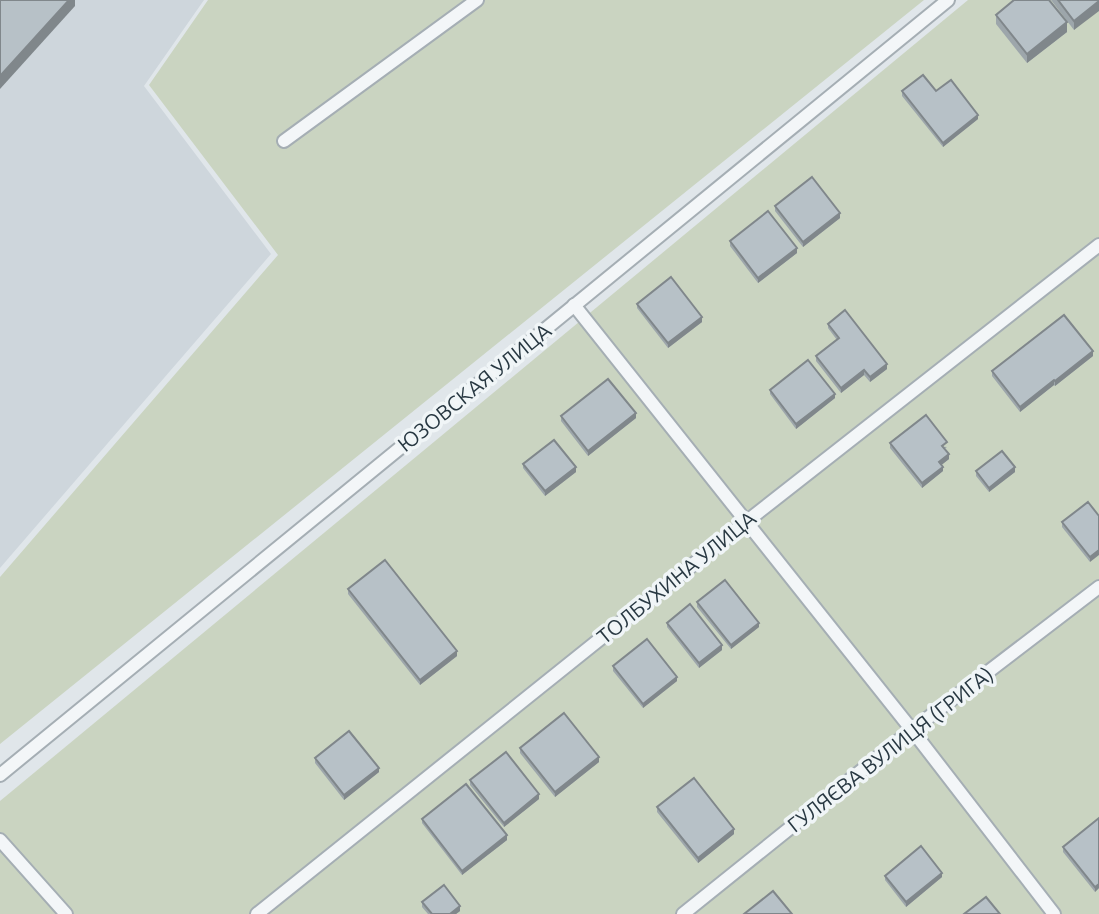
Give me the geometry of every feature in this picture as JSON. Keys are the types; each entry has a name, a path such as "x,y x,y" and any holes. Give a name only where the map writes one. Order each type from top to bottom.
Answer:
{"lane":[{"path":"284,141 477,0"},
{"name":"ЮЗОВСКАЯ УЛИЦА","path":"0,775 948,0"},
{"name":"ТОЛБУХИНА УЛИЦА","path":"257,914 746,522 1099,245"},
{"path":"574,305 912,730 1054,914"},
{"name":"ГУЛЯЄВА ВУЛИЦЯ (ГРИГА)","path":"683,914 912,730 1099,587"},
{"path":"0,840 66,914"}],"shaded area":[{"path":"0,0 204,0 144,86 271,254 0,568"}],"green space":[{"path":"208,0 924,0 0,744 0,577 278,255 149,85"},
{"path":"968,0 1099,0 1099,914 0,914 0,801"}],"building":[{"path":"0,0 69,0 0,76"},
{"path":"1014,0 1049,0 1067,22 1027,54 996,15"},
{"path":"1058,0 1099,0 1099,1 1074,21"},
{"path":"923,75 936,91 951,80 978,115 943,143 902,91"},
{"path":"812,177 840,213 803,242 775,206"},
{"path":"768,211 797,248 758,278 730,241"},
{"path":"671,277 702,317 668,343 637,304"},
{"path":"845,310 887,364 870,377 864,370 841,388 816,356 839,338 828,324"},
{"path":"1064,315 1093,351 1020,407 992,371"},
{"path":"808,360 835,394 796,424 770,390"},
{"path":"608,379 636,413 588,451 561,416"},
{"path":"926,415 947,442 942,446 949,454 939,462 943,467 922,483 890,443"},
{"path":"554,440 576,467 545,491 523,464"},
{"path":"1002,451 1015,467 989,488 976,471"},
{"path":"1088,502 1099,516 1099,550 1090,557 1062,522"},
{"path":"385,560 457,651 420,680 348,589"},
{"path":"725,580 759,623 731,645 697,602"},
{"path":"690,604 722,645 699,663 667,623"},
{"path":"647,639 677,677 643,704 613,666"},
{"path":"564,713 599,757 555,792 520,748"},
{"path":"349,731 379,768 344,795 315,758"},
{"path":"506,752 539,794 504,823 470,780"},
{"path":"694,778 734,829 698,858 657,807"},
{"path":"466,784 507,835 462,871 422,819"},
{"path":"1099,818 1099,884 1095,887 1063,847"},
{"path":"921,846 942,873 906,902 885,876"},
{"path":"444,885 460,906 450,914 432,914 422,902"},
{"path":"773,891 792,914 744,914"},
{"path":"986,897 1000,914 964,914"}]}
